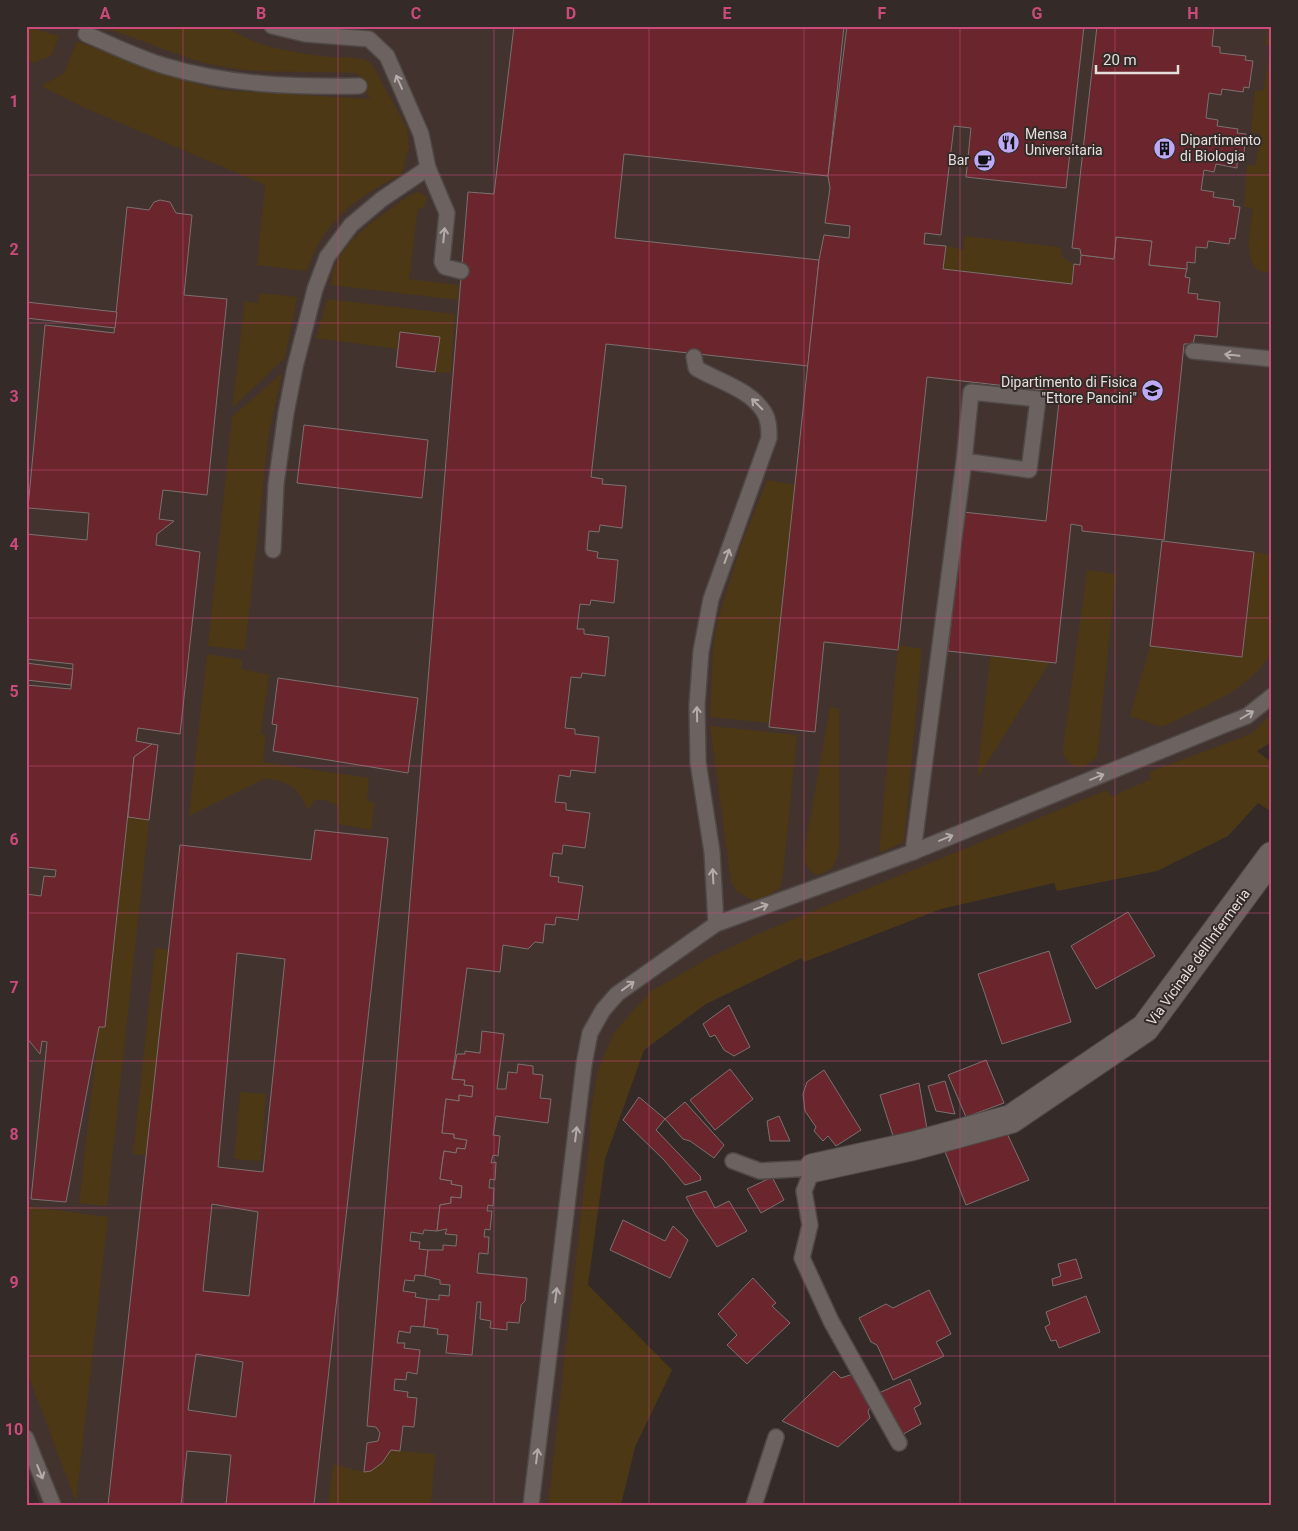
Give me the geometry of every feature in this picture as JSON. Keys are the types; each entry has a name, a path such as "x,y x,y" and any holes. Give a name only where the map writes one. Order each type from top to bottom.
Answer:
{"street":[{"name":"Via Vicinale dell'Infermeria","path":"813,1168 913,1146 1011,1119 1137,1034 1145,1028 1272,856"}],"lane":[{"path":"272,26 305,34 369,39 387,56 422,134 428,168 447,213 442,262 445,267 461,270"},
{"path":"86,34 163,66 226,80 274,85 359,86"},
{"path":"273,550 276,484 286,413 295,367 315,289 327,258 351,225 382,199 428,168"},
{"path":"1193,351 1272,360"},
{"path":"694,357 696,368 745,394 756,402 764,412 769,431 769,438 759,470 711,599 701,651 697,704 698,762 712,852 716,924"},
{"path":"913,852 964,461 971,392 1038,399 1029,470 964,461"},
{"path":"531,1505 584,1064 590,1033 602,1010 617,994 716,924 913,852 1247,716 1272,696"},
{"path":"733,1161 760,1171 813,1168 804,1191 810,1225 802,1258 831,1321 899,1443"},
{"path":"754,1505 776,1437"},
{"path":"26,1438 53,1505"}],"shaded area":[{"path":"26,26 1272,26 1272,738 966,857 700,1001 641,1046 599,1160 559,1505 40,1505 26,1469"},
{"path":"26,26 59,36 51,56 34,63 26,59"},
{"path":"97,26 226,26 250,39 275,48 330,57 358,58 367,61 371,63 407,128 409,147 402,174 370,192 343,213 322,238 307,271 257,265 265,185 83,107 41,86 64,73 77,41 168,76 219,90 370,99 357,73 273,71 224,67 192,59"},
{"path":"1262,26 1272,26 1272,272 1261,271 1254,266 1249,248 1253,208 1244,207 1247,165 1256,165 1260,134 1251,132 1255,91 1264,90 1270,46 1265,44 1268,30 1262,29"},
{"path":"419,192 427,198 425,205 418,209 409,279 459,285 458,300 331,285 337,261 352,240 372,222 401,201"},
{"path":"965,236 1060,247 1063,258 1074,264 1072,284 943,269 946,246 964,250"},
{"path":"260,293 297,297 285,358 232,408 245,301 258,303"},
{"path":"328,299 455,314 451,373 435,372 439,337 400,332 398,349 316,338"},
{"path":"282,373 268,438 245,650 208,646 232,417"},
{"path":"767,480 796,485 770,723 710,717 713,648 718,619 741,545"},
{"path":"1254,552 1272,555 1272,651 1263,665 1238,688 1162,727 1130,716 1150,646 1242,657"},
{"path":"1087,570 1116,574 1097,757 1083,767 1072,765 1063,755 1063,748"},
{"path":"898,645 922,649 904,842 879,853"},
{"path":"207,654 242,660 242,669 269,675 261,733 266,735 263,762 369,778 367,801 375,802 371,830 339,824 338,806 326,800 315,800 308,810 301,796 292,787 272,779 264,779 189,816"},
{"path":"990,656 1050,662 977,779"},
{"path":"830,707 839,708 839,849 830,870 816,875 807,866 804,853"},
{"path":"1272,714 1272,744 1270,743 1257,751 1272,763 1272,812 1258,803 1228,836 1157,871 1057,891 1054,883 941,909 804,962 801,958 706,1004 644,1050 605,1159 588,1285 672,1370 635,1447 621,1505 548,1505 589,1145 590,1116 598,1070 614,1033 650,992 709,958 758,934 1107,790 1111,797 1151,779 1149,772 1251,734"},
{"path":"710,726 797,735 783,875 780,888 765,898 752,900 737,891 731,882"},
{"path":"128,817 149,820 107,1206 79,1203 99,1027 105,1027"},
{"path":"155,948 172,950 151,1156 133,1154"},
{"path":"240,1092 266,1094 261,1161 234,1159"},
{"path":"26,1206 108,1217 76,1502 26,1369"},
{"path":"391,1450 435,1454 431,1505 328,1505 333,1464 366,1471 378,1466"}],"building":[{"path":"514,26 844,26 828,176 624,154 615,238 819,260 808,366 606,344 591,477 603,479 602,484 626,486 622,528 600,525 599,532 589,531 587,550 598,552 597,558 618,560 614,603 591,600 590,605 580,604 577,629 584,629 584,634 609,637 605,676 582,673 581,678 571,677 565,728 575,729 575,734 599,737 595,773 571,770 570,777 559,775 555,802 566,803 566,810 590,813 585,848 563,845 562,854 553,853 550,876 559,877 558,882 583,886 578,920 556,917 555,925 545,924 543,943 535,942 528,949 503,945 500,972 467,968 452,1079 465,1080 464,1085 473,1086 472,1097 459,1095 459,1101 446,1099 442,1133 454,1134 454,1138 467,1140 465,1149 457,1148 456,1153 444,1151 440,1179 452,1181 451,1184 462,1186 461,1198 451,1197 451,1203 440,1205 437,1231 424,1230 423,1234 411,1232 410,1241 420,1242 419,1249 428,1250 425,1276 415,1275 414,1281 405,1280 403,1291 416,1293 415,1297 427,1299 424,1327 411,1326 410,1333 399,1331 397,1343 405,1343 404,1348 420,1350 417,1374 407,1372 406,1380 395,1379 394,1390 408,1392 407,1397 417,1398 414,1427 403,1426 400,1451 391,1450 382,1463 371,1471 364,1472 367,1443 378,1441 380,1433 376,1427 367,1426 468,192 494,194"},
{"path":"847,26 1084,26 1066,188 966,177 971,128 954,126 941,235 925,233 924,244 946,246 943,269 1072,284 1074,264 1080,265 1081,255 1114,259 1116,237 1152,241 1149,265 1187,269 1185,277 1190,278 1188,293 1198,294 1197,299 1220,302 1217,337 1195,335 1193,344 1184,344 1164,540 1082,531 1082,526 1071,524 1056,663 948,651 963,512 1046,521 1060,392 927,377 898,650 824,642 815,732 769,727 819,260 824,235 849,238 850,226 825,223 830,188 828,176"},
{"name":"Dipartimento di Biologia","path":"1097,26 1214,26 1212,46 1220,47 1220,53 1246,56 1245,60 1253,61 1249,88 1244,87 1243,92 1222,89 1221,95 1209,93 1206,118 1218,120 1217,126 1238,129 1237,133 1246,134 1243,162 1237,162 1237,168 1216,164 1214,172 1204,170 1201,190 1214,192 1213,197 1234,200 1233,206 1240,207 1235,239 1230,238 1229,244 1208,241 1207,248 1196,247 1195,263 1187,262 1187,269 1149,265 1152,241 1116,237 1114,259 1081,255 1080,249 1072,248"},
{"path":"160,200 170,202 176,213 192,215 184,295 227,299 207,495 163,490 159,519 174,521 157,534 156,545 200,552 180,734 138,728 136,741 152,744 134,757 105,1027 99,1027 66,1202 31,1199 47,1042 42,1041 40,1054 26,1037 26,894 41,896 44,876 55,877 56,870 26,867 26,685 71,689 73,664 26,659 26,534 87,540 89,513 28,508 45,325 114,333 127,207 149,210 154,202"},
{"path":"26,302 117,312 115,328 26,318"},
{"path":"400,332 440,337 435,372 396,367"},
{"path":"304,425 428,440 422,498 297,483"},
{"path":"1162,541 1254,552 1242,657 1150,646"},
{"path":"26,663 73,669 71,685 26,680"},
{"path":"278,678 418,698 408,773 273,751 277,725 272,724"},
{"path":"152,744 158,745 149,820 128,817 134,757"},
{"path":"315,830 388,838 314,1505 226,1505 231,1455 187,1451 181,1505 108,1505 180,845 311,860","holes":["237,953 285,959 263,1172 218,1167","212,1204 258,1212 249,1296 203,1291","196,1354 243,1362 236,1417 188,1410"]},
{"path":"1128,912 1155,956 1096,989 1071,946"},
{"path":"1049,951 1071,1022 1002,1044 978,974"},
{"path":"729,1005 750,1047 734,1056 724,1050 715,1035 710,1037 703,1024"},
{"path":"482,1031 504,1034 497,1089 506,1089 508,1072 517,1073 518,1064 533,1066 533,1074 543,1075 540,1098 551,1099 548,1123 496,1116 493,1135 500,1136 498,1156 493,1155 491,1163 496,1162 495,1180 490,1179 489,1188 494,1188 493,1206 488,1205 487,1211 492,1211 490,1230 485,1229 484,1237 489,1237 488,1254 479,1253 477,1273 527,1278 525,1301 521,1305 519,1323 507,1322 507,1330 490,1328 491,1321 480,1319 481,1302 477,1302 472,1355 446,1353 448,1335 437,1334 438,1329 424,1327 427,1299 439,1300 439,1295 449,1296 450,1285 440,1284 440,1280 425,1276 428,1250 443,1250 443,1245 456,1246 457,1235 445,1234 447,1229 437,1231 440,1205 451,1203 451,1197 461,1198 462,1186 451,1184 452,1181 440,1179 444,1151 456,1153 457,1148 465,1149 467,1140 454,1138 454,1134 442,1133 446,1099 459,1101 459,1095 472,1097 473,1086 464,1085 465,1080 452,1079 457,1054 465,1054 465,1051 480,1053"},
{"path":"986,1060 1004,1103 966,1117 948,1075"},
{"path":"730,1069 753,1099 715,1130 690,1100"},
{"path":"824,1070 861,1130 836,1146 828,1136 823,1141 814,1131 816,1127 805,1111 803,1094 807,1082"},
{"path":"945,1081 955,1114 936,1111 928,1086"},
{"path":"919,1083 927,1129 894,1139 880,1095"},
{"path":"639,1097 665,1119 656,1130 700,1176 701,1180 685,1185 664,1160 623,1120"},
{"path":"685,1102 724,1145 714,1158 690,1141 683,1139 665,1119"},
{"path":"779,1116 790,1141 770,1141 767,1121"},
{"path":"1004,1127 1029,1180 966,1205 944,1149"},
{"path":"772,1177 784,1200 761,1213 747,1189"},
{"path":"706,1191 715,1208 729,1201 747,1231 717,1247 686,1197"},
{"path":"623,1220 665,1241 673,1226 688,1240 670,1278 610,1250"},
{"path":"1076,1259 1082,1278 1053,1286 1052,1279 1061,1276 1058,1264"},
{"path":"753,1278 776,1303 772,1306 790,1323 747,1364 727,1345 737,1335 718,1314"},
{"path":"929,1290 951,1334 936,1342 944,1356 893,1380 877,1345 871,1342 859,1318 886,1304 893,1308"},
{"path":"1086,1296 1100,1332 1059,1348 1056,1340 1051,1341 1045,1327 1050,1324 1046,1312"},
{"path":"834,1371 841,1378 853,1374 872,1404 868,1411 870,1418 838,1447 782,1421"},
{"path":"910,1379 921,1404 914,1408 921,1424 900,1436 879,1393"}],"place":[{"name":"Mensa Universitaria","path":"1009,142"},
{"name":"Dipartimento di Biologia","path":"1164,148"},
{"name":"Bar","path":"985,160"},
{"name":"Dipartimento di Fisica \"Ettore Pancini\"","path":"1153,390"}]}
